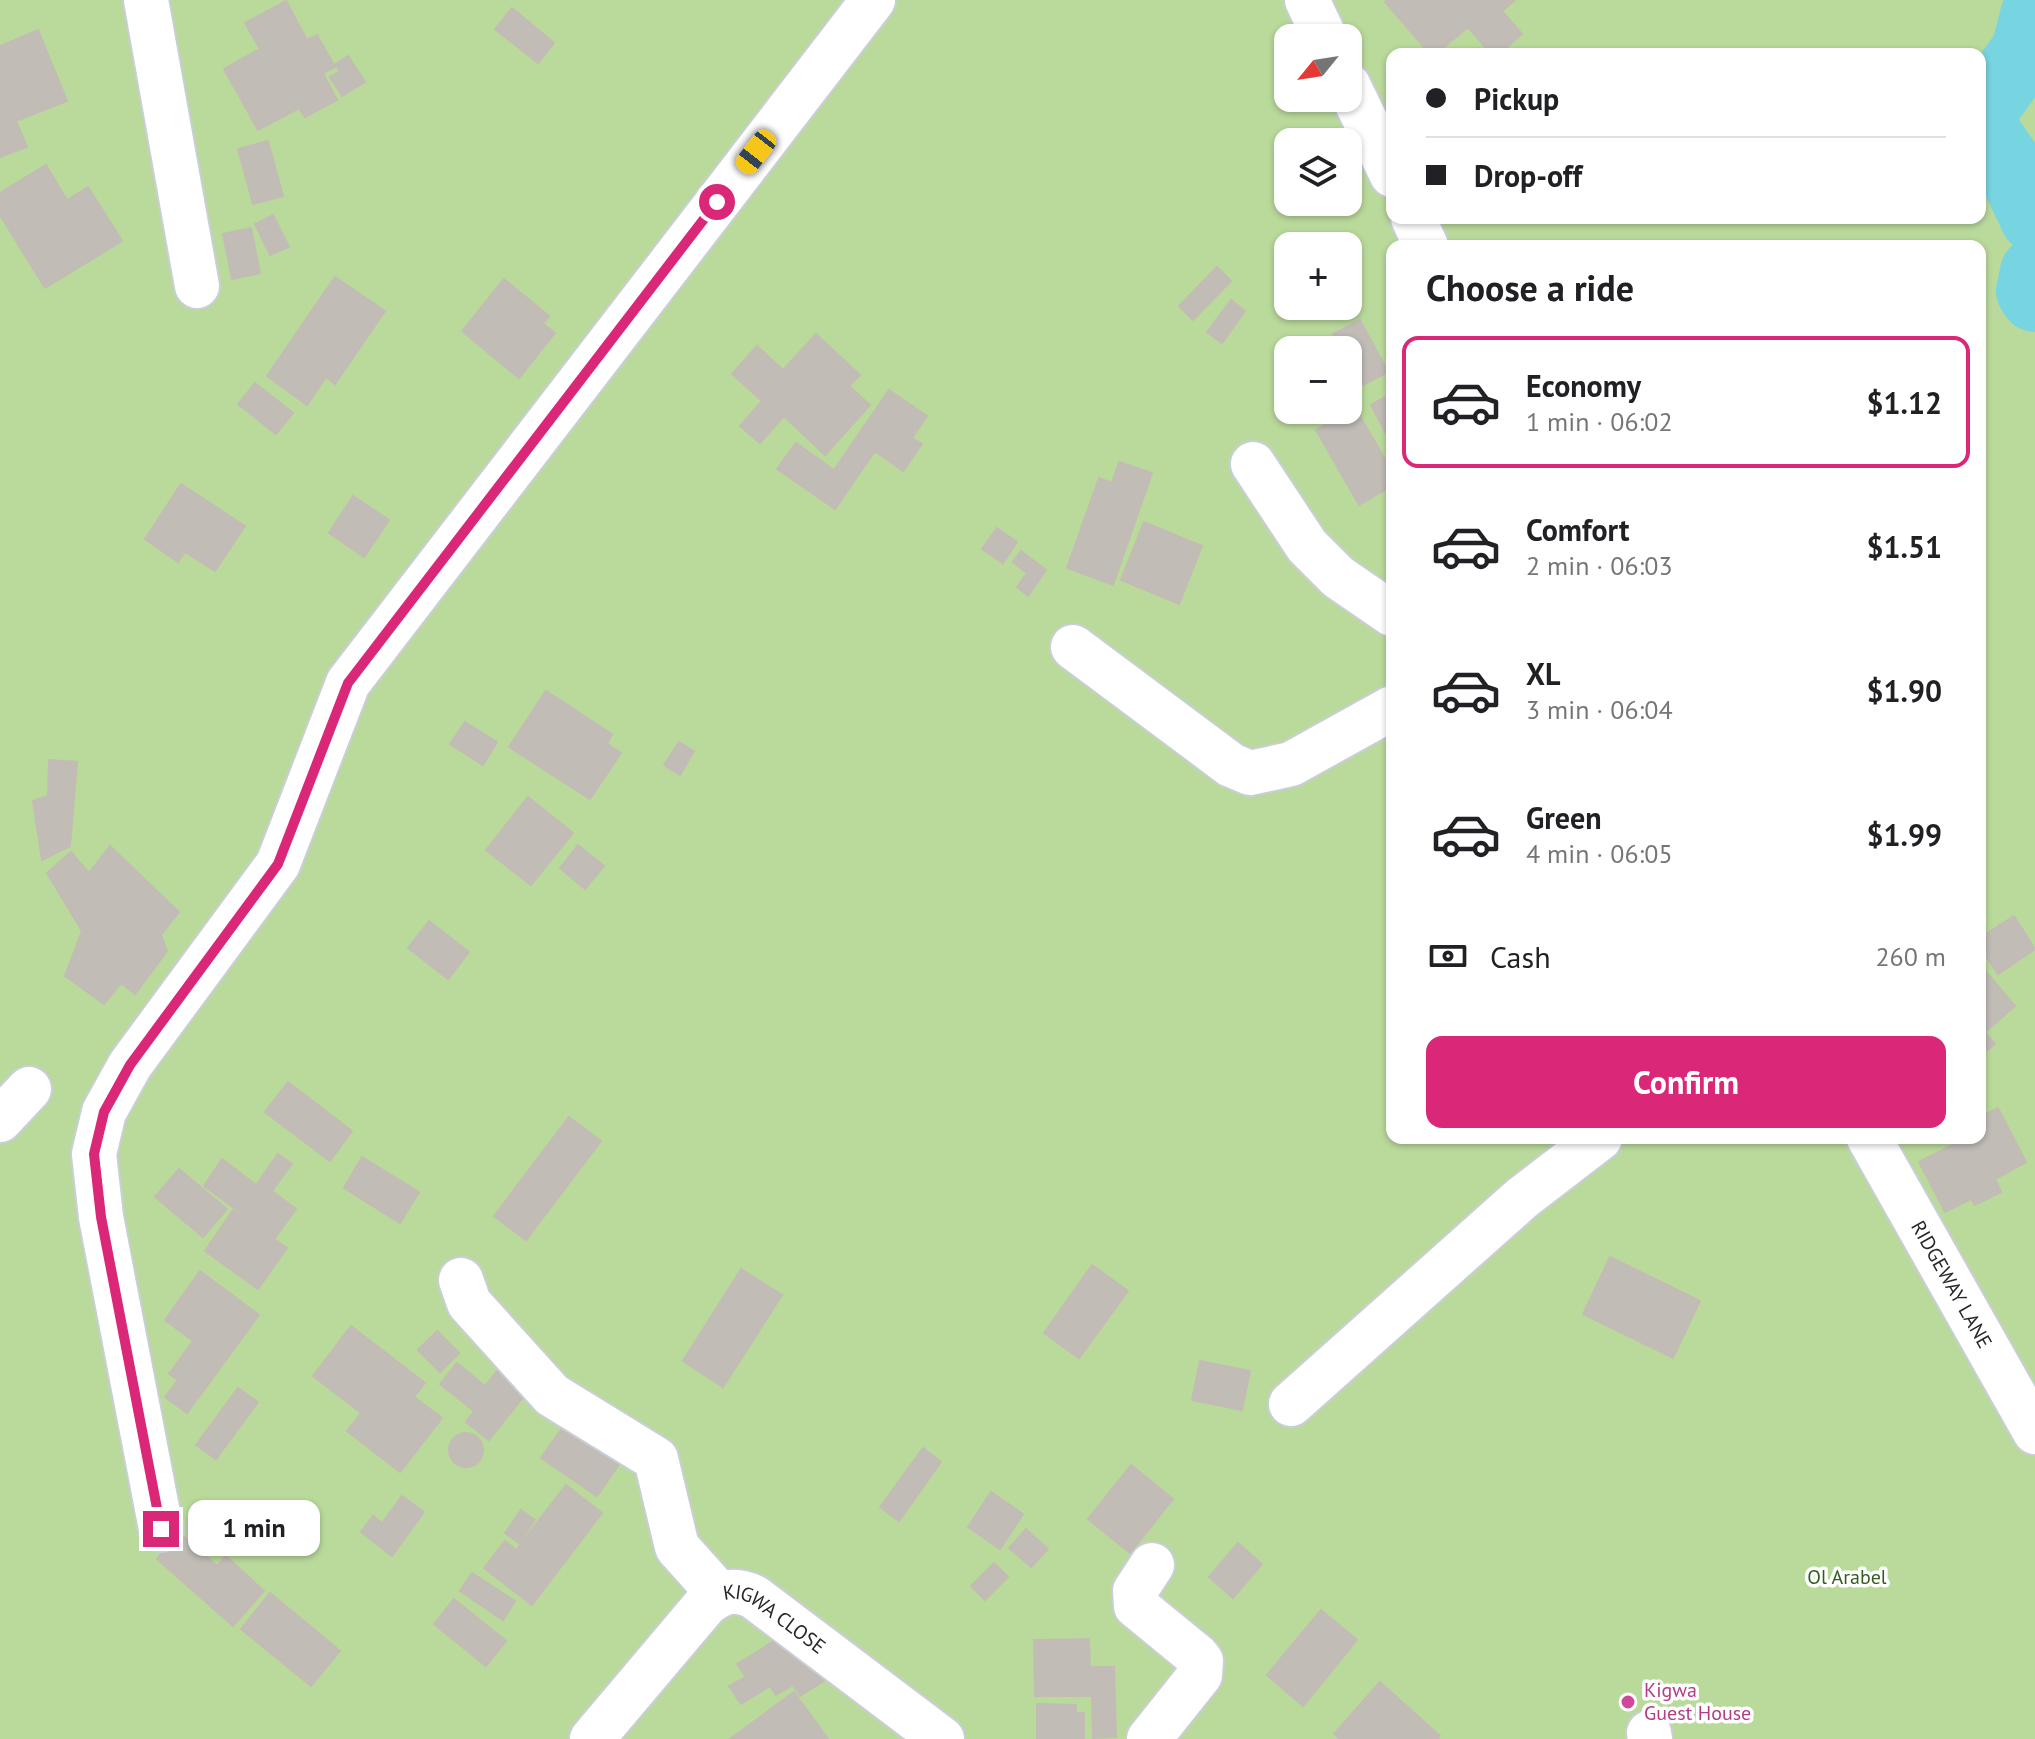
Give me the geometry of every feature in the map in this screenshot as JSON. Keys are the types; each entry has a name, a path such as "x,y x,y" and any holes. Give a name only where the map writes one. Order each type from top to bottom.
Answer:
{"street":[{"path":"146,0 197,286"},
{"path":"161,1529 101,1217 94,1154 104,1112 130,1065 278,864 348,683 873,0"},
{"path":"1307,0 1318,24"},
{"path":"1361,112 1386,163"},
{"path":"1253,464 1314,553 1338,577 1386,610"},
{"path":"1073,647 1231,765 1250,773 1291,764 1386,711"},
{"path":"0,1120 29,1089"},
{"path":"1291,1404 1522,1198 1592,1144"},
{"name":"RIDGEWAY LANE","path":"1872,1144 2035,1432"},
{"path":"461,1280 469,1303 552,1395 656,1459 677,1547 719,1594"},
{"path":"1149,1739 1200,1675 1201,1668 1197,1656 1136,1606 1135,1591 1152,1565"},
{"name":"KIGWA CLOSE","path":"592,1739 706,1604 719,1594 738,1590 754,1597 942,1739"}],"green space":[{"name":"Ol Arabel","path":"0,0 2035,0 2035,1739 0,1739"}],"building":[{"path":"1515,0 1502,11 1522,34 1506,48 1486,48 1468,27 1443,48 1425,48 1385,2"},
{"path":"286,1 307,40 317,35 335,67 323,73 337,100 305,117 299,108 258,130 224,69 260,49 245,23"},
{"path":"512,8 554,43 538,63 495,29"},
{"path":"38,30 67,101 16,121 27,147 0,157 0,46"},
{"path":"348,56 365,82 342,96 330,77 340,71 335,64"},
{"path":"268,141 283,196 253,204 238,149"},
{"path":"46,165 67,200 88,187 122,241 45,288 0,215 0,193"},
{"path":"273,215 289,247 270,255 255,224"},
{"path":"251,228 260,273 232,279 223,234"},
{"path":"1217,267 1231,281 1193,320 1179,306"},
{"path":"335,277 385,311 335,384 326,377 307,405 267,376"},
{"path":"504,279 549,316 543,324 555,333 519,378 462,331"},
{"path":"1231,300 1245,311 1222,343 1207,332"},
{"path":"1360,320 1386,373 1362,385 1362,336 1334,336"},
{"path":"816,334 860,375 849,386 870,405 825,455 784,416 760,443 740,426 762,401 732,374 757,346 783,370"},
{"path":"255,383 293,413 276,434 238,404"},
{"path":"889,390 927,416 912,438 922,444 903,471 875,451 835,509 777,469 796,443 834,470"},
{"path":"1386,396 1386,434 1371,405"},
{"path":"1362,420 1386,461 1386,489 1359,505 1316,430 1327,424 1362,424"},
{"path":"1119,462 1152,473 1113,585 1067,568 1099,478 1112,483"},
{"path":"181,484 245,526 215,571 185,552 178,562 145,539"},
{"path":"353,496 389,520 364,557 329,533"},
{"path":"1144,522 1202,546 1179,604 1121,580"},
{"path":"997,528 1017,542 1003,563 982,549"},
{"path":"1021,551 1046,570 1028,596 1017,587 1027,573 1013,562"},
{"path":"546,691 612,734 607,744 621,753 590,799 509,747"},
{"path":"465,722 497,742 483,765 450,744"},
{"path":"679,742 694,751 680,775 664,765"},
{"path":"49,760 77,762 70,846 42,860 33,801 48,796"},
{"path":"528,797 573,833 531,885 486,850"},
{"path":"578,845 604,866 585,889 560,868"},
{"path":"110,846 179,912 161,935 167,951 135,994 121,983 104,1004 65,976 82,931 47,873 71,852 89,873"},
{"path":"2014,916 2035,949 1998,974 1986,956 1986,934"},
{"path":"429,921 469,952 448,979 408,948"},
{"path":"1986,972 2015,1006 1986,1031"},
{"path":"1986,1033 1995,1044 1986,1051"},
{"path":"288,1082 352,1131 330,1161 265,1112"},
{"path":"1998,1108 2026,1162 1995,1179 2001,1192 1975,1205 1971,1199 1945,1212 1919,1162 1954,1144 1986,1144 1986,1114"},
{"path":"569,1117 601,1141 526,1240 494,1216"},
{"path":"278,1154 292,1164 272,1191 296,1209 275,1238 204,1186 222,1159 256,1185"},
{"path":"362,1157 419,1192 400,1223 344,1188"},
{"path":"179,1169 227,1209 203,1237 155,1197"},
{"path":"233,1210 287,1248 258,1289 205,1251"},
{"path":"1610,1257 1700,1301 1673,1358 1583,1314"},
{"path":"1092,1265 1128,1291 1079,1358 1044,1333"},
{"path":"741,1269 782,1295 723,1387 683,1361"},
{"path":"200,1271 259,1315 187,1413 165,1397 178,1380 169,1374 193,1341 165,1320"},
{"path":"351,1326 425,1383 414,1397 442,1418 400,1472 347,1431 361,1413 313,1376"},
{"path":"437,1331 459,1353 440,1372 418,1350"},
{"path":"1200,1361 1250,1371 1242,1410 1192,1400"},
{"path":"457,1363 485,1386 503,1364 531,1387 489,1440 466,1422 474,1411 440,1384"},
{"path":"238,1388 258,1402 216,1459 196,1445"},
{"path":"565,1424 620,1463 597,1496 541,1458"},
{"path":"466,1433 478,1438 483,1450 478,1462 466,1467 454,1462 449,1450 454,1438"},
{"path":"923,1448 941,1462 899,1521 880,1507"},
{"path":"1131,1465 1173,1499 1130,1553 1088,1519"},
{"path":"566,1485 602,1513 532,1605 484,1568 505,1541 516,1550"},
{"path":"991,1492 1023,1514 1000,1549 968,1527"},
{"path":"402,1496 424,1512 392,1556 361,1532 373,1516 382,1523"},
{"path":"521,1510 535,1520 519,1543 505,1533"},
{"path":"1026,1529 1048,1549 1031,1567 1009,1548"},
{"path":"180,1533 217,1566 226,1556 264,1591 233,1626 157,1559"},
{"path":"1238,1543 1262,1564 1233,1598 1209,1577"},
{"path":"994,1563 1008,1577 985,1600 971,1586"},
{"path":"472,1573 515,1601 503,1620 460,1591"},
{"path":"270,1593 340,1651 311,1686 241,1629"},
{"path":"454,1599 506,1641 486,1666 434,1624"},
{"path":"1321,1610 1357,1640 1303,1706 1267,1675"},
{"path":"792,1630 824,1681 800,1696 793,1685 776,1695 770,1686 741,1704 729,1686 746,1677 737,1664"},
{"path":"1089,1639 1090,1667 1114,1667 1116,1737 1093,1738 1092,1696 1035,1696 1034,1640"},
{"path":"1380,1682 1440,1736 1438,1739 1340,1739 1334,1734"},
{"path":"794,1692 828,1739 730,1739"},
{"path":"1037,1704 1076,1705 1076,1713 1084,1713 1084,1739 1037,1739"}],"waterway":[{"path":"1986,105 2026,51 2035,16"},
{"path":"1986,134 2014,174 2035,218"},
{"path":"2035,272 2031,291 2035,297"}],"place":[{"name":"Kigwa Guest House","path":"1628,1702"}],"route":[{"path":"161,1529 101,1217 94,1154 104,1112 130,1065 278,864 348,683 717,202"}]}
